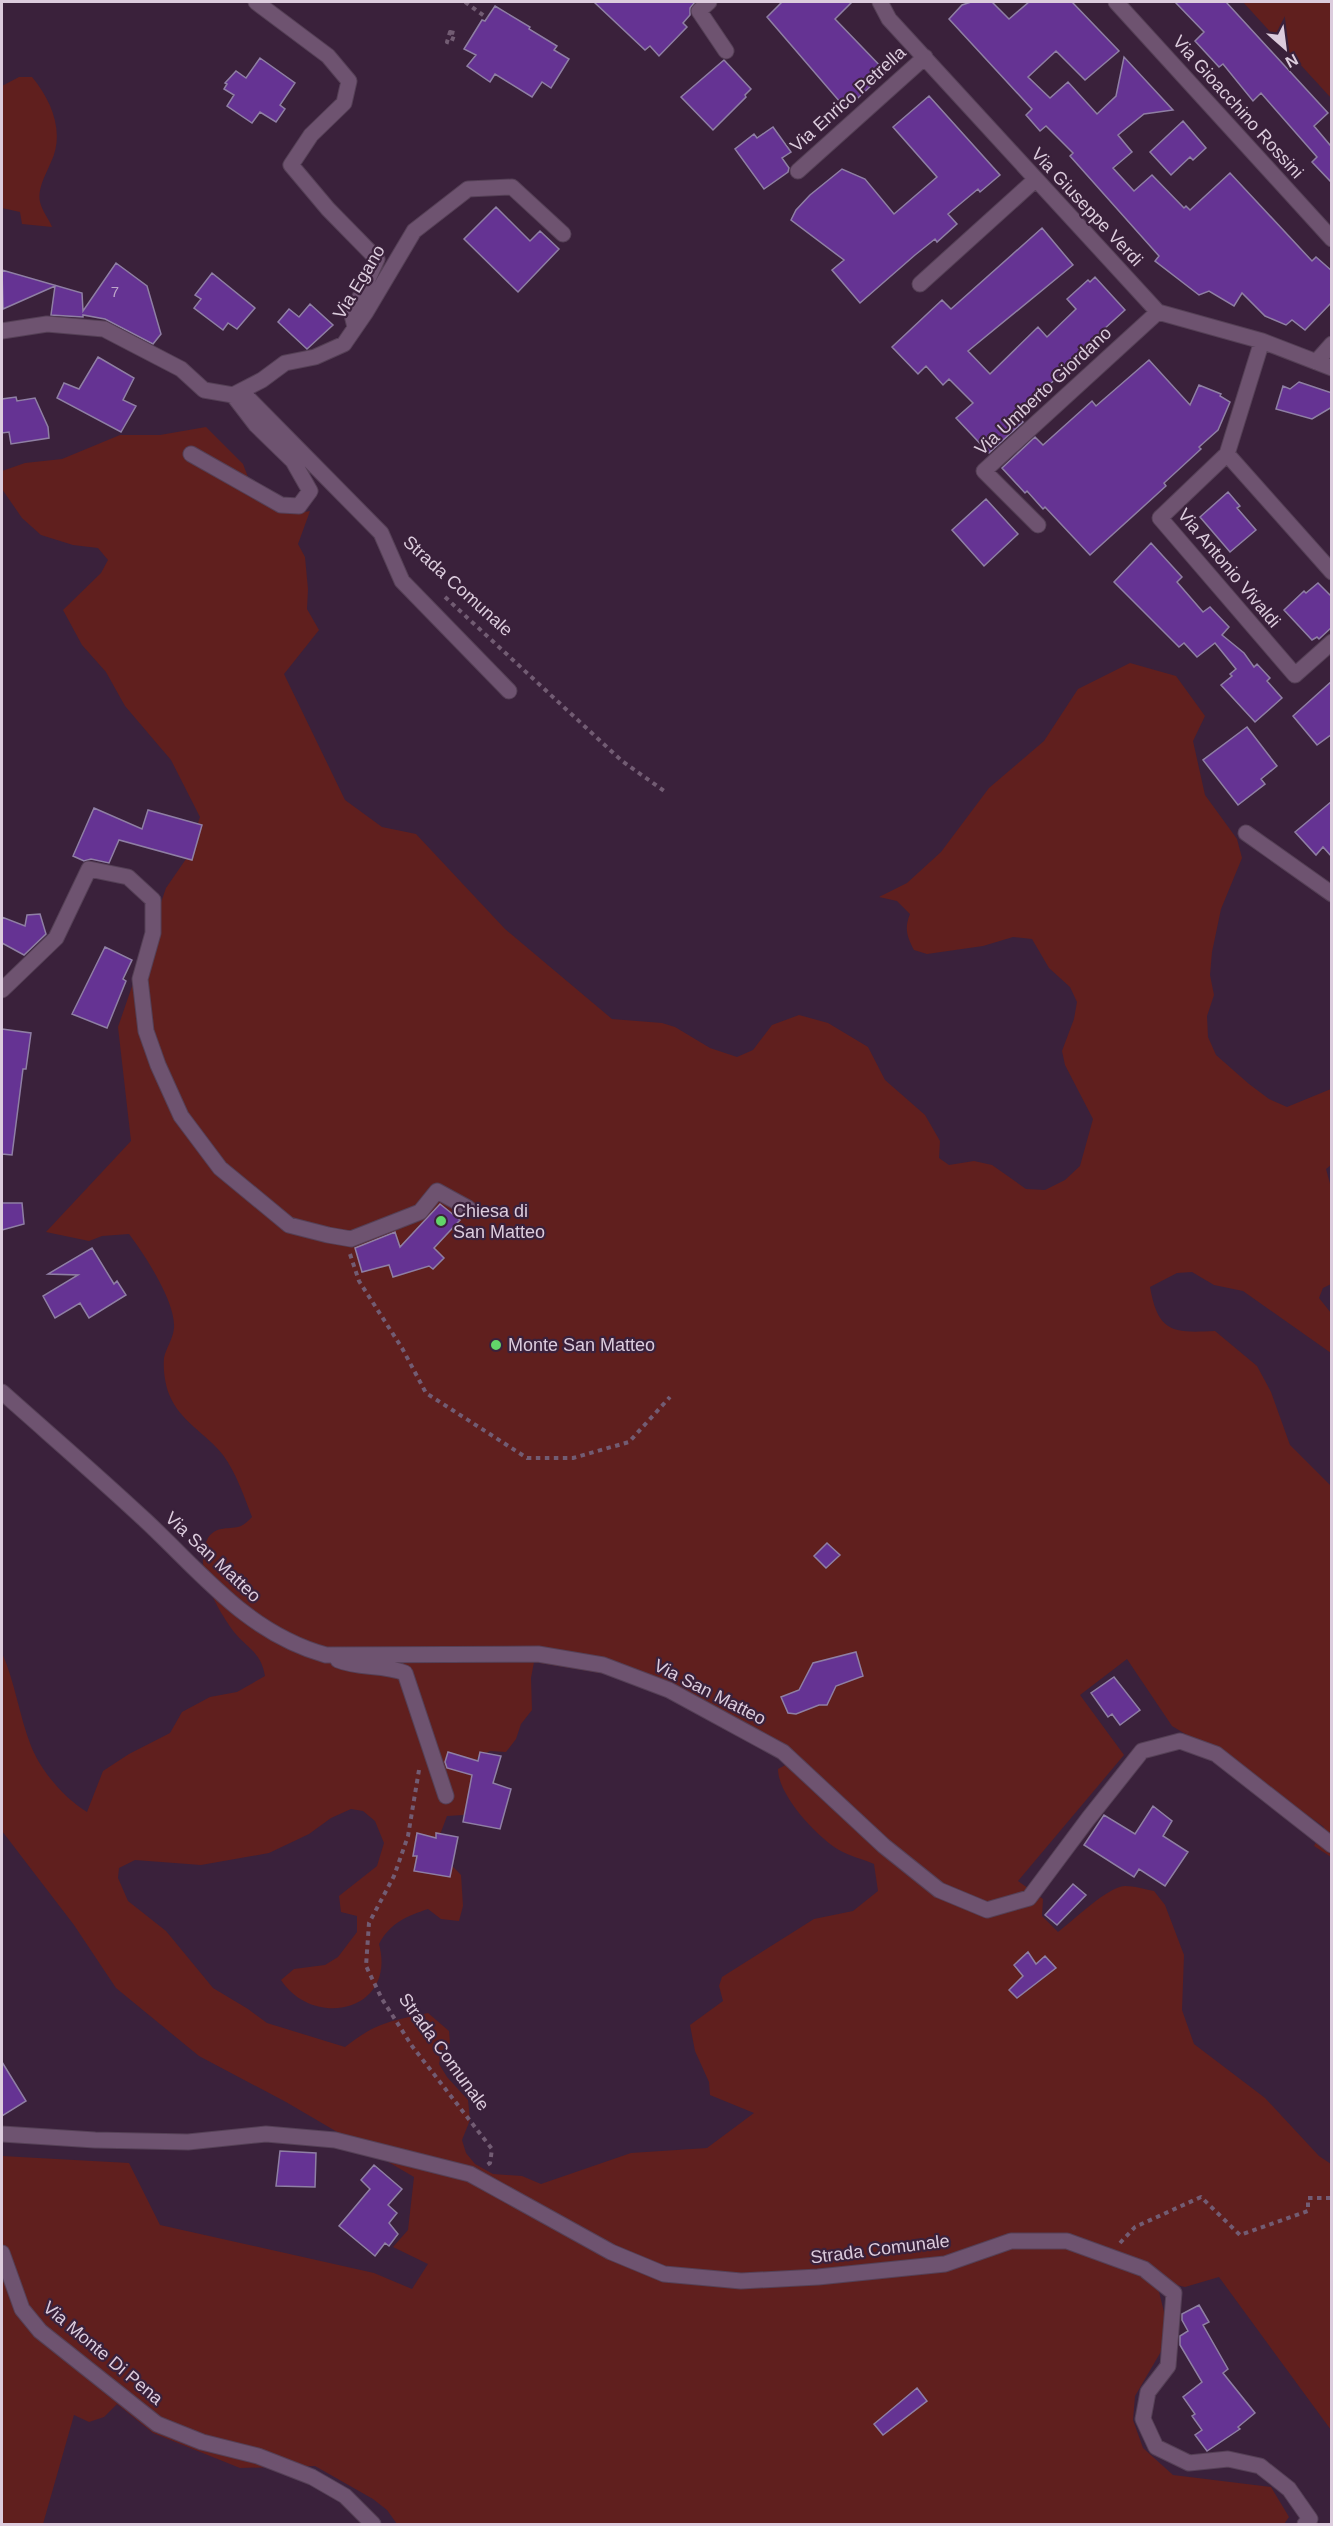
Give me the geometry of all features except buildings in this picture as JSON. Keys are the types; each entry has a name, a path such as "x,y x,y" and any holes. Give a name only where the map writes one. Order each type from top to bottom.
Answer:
{"street":[{"path":"256,2 328,56 349,81 344,103 311,135 291,165 328,209 377,259 352,315 356,327"},
{"path":"709,2 699,11 726,51"},
{"name":"Via Giuseppe Verdi","path":"880,2 889,19 1158,312"},
{"name":"Via Gioacchino Rossini","path":"1116,2 1332,239"},
{"name":"Via Enrico Petrella","path":"798,171 925,57"},
{"path":"920,284 1035,180"},
{"name":"Via Egano","path":"237,393 285,363 315,357 344,344 414,231 468,189 512,187 563,234"},
{"path":"1158,312 1262,341 1332,368"},
{"name":"Via Umberto Giordano","path":"1038,525 984,471 1158,312"},
{"path":"2,331 47,324 104,329 181,369 204,390 237,393 256,425 293,461 310,491 299,506 281,505 192,454"},
{"name":"Via Antonio Vivaldi","path":"1262,341 1227,454 1160,518 1295,675 1332,642"},
{"path":"1316,362 1332,344"},
{"name":"Strada Comunale","path":"237,393 381,533 402,581 509,691"},
{"path":"1227,454 1332,572"},
{"path":"1246,833 1332,894"},
{"path":"2,990 56,938 89,869 128,877 153,900 153,933 140,979 146,1031 158,1065 181,1116 220,1168 290,1225 337,1237 351,1239 420,1212 437,1191 468,1208"},
{"name":"Via San Matteo","path":"2,1392 146,1521 235,1607 276,1636 326,1655 538,1654 603,1665 669,1690 783,1752 884,1846 939,1890 987,1910 1029,1898 1142,1751 1180,1741 1216,1754 1332,1845"},
{"path":"326,1655 348,1664 394,1668 405,1673 446,1796"},
{"name":"Strada Comunale","path":"2,2134 177,2142 266,2134 335,2140 470,2174 611,2252 664,2274 741,2282 830,2276 945,2264 1011,2241 1067,2241 1144,2269 1174,2293 1168,2366 1148,2392 1143,2419 1156,2446 1189,2463 1228,2459 1260,2466 1288,2489 1310,2519 1305,2524"},
{"name":"Via Monte Di Pena","path":"2,2253 22,2309 40,2331 157,2424 202,2442 258,2456 312,2477 345,2496 373,2524"}],"path":[{"path":"465,2 487,18"},
{"name":"Strada Comunale","path":"437,590 622,761 667,793"},
{"path":"337,1237 347,1248 358,1281 402,1348 426,1393 527,1458 573,1458 629,1442 670,1397"},
{"name":"Strada Comunale","path":"421,1761 408,1836 394,1876 369,1923 366,1966 382,1999 412,2046 492,2149 490,2163 470,2174"},
{"path":"1108,2256 1135,2227 1201,2197 1240,2235 1308,2211 1308,2198 1332,2198"}],"shaded area":[{"path":"1243,2 1331,2 1331,98"},
{"path":"19,77 32,77 45,96 54,118 57,140 55,151 42,182 39,197 42,209 52,227 22,224 20,212 2,208 2,86"},
{"path":"206,427 243,464 254,493 299,513 310,511 298,544 305,557 307,609 319,630 284,674 345,800 382,827 416,834 505,929 612,1019 662,1023 675,1027 710,1048 737,1057 753,1050 772,1025 799,1015 828,1023 868,1047 885,1080 925,1115 940,1141 939,1158 949,1165 974,1161 992,1165 1026,1189 1045,1190 1065,1180 1080,1166 1093,1119 1065,1065 1062,1051 1074,1019 1077,1002 1070,987 1049,968 1032,939 1013,937 983,946 927,954 914,950 907,932 910,914 897,901 879,897 907,883 941,852 989,788 1044,741 1078,689 1130,663 1176,676 1205,716 1193,741 1205,795 1237,839 1242,858 1221,909 1212,952 1210,975 1214,995 1207,1016 1208,1037 1216,1055 1269,1099 1287,1107 1331,1089 1331,1165 1326,1169 1332,1191 1331,1284 1323,1288 1319,1298 1331,1313 1331,1353 1243,1291 1214,1285 1192,1272 1177,1273 1150,1287 1153,1302 1163,1322 1178,1330 1215,1331 1257,1366 1271,1392 1290,1445 1331,1486 1331,1857 1314,1846 1324,1827 1239,1766 1172,1726 1127,1659 1080,1695 1124,1755 1018,1881 1043,1899 1042,1916 1058,1932 1100,1898 1118,1888 1128,1886 1154,1891 1165,1905 1184,1955 1182,2010 1194,2044 1265,2098 1319,2156 1331,2164 1331,2430 1219,2277 1185,2287 1156,2280 1170,2336 1135,2396 1133,2420 1143,2448 1173,2475 1271,2487 1289,2517 1284,2524 397,2524 387,2510 373,2499 315,2466 240,2468 153,2433 117,2404 104,2417 89,2422 74,2415 43,2524 2,2524 2,2156 129,2163 160,2225 374,2273 412,2289 428,2264 393,2247 408,2230 414,2177 286,2102 199,2056 116,1988 74,1925 2,1831 2,1653 35,1755 62,1792 87,1812 103,1771 129,1754 170,1733 182,1712 210,1697 237,1692 265,1676 257,1656 234,1632 221,1612 205,1574 204,1549 211,1534 215,1531 241,1526 252,1517 228,1462 216,1447 186,1420 169,1394 166,1386 164,1358 174,1328 165,1292 129,1234 102,1236 89,1241 46,1232 131,1141 118,1027 166,888 186,859 200,817 171,760 125,706 106,672 82,645 63,610 101,573 108,560 98,548 73,545 41,535 22,518 2,489 2,471 25,463 62,459 120,435 160,435","holes":["534,1662 630,1678 793,1761 778,1769 784,1791 800,1814 830,1844 847,1854 874,1864 878,1891 853,1911 814,1919 722,1977 719,1986 723,2001 690,2025 695,2051 709,2082 710,2095 754,2113 707,2148 631,2153 541,2184 522,2176 493,2174 475,2164 466,2153 462,2140 470,2120 468,2100 447,2077 439,2064 442,2051 450,2043 449,2031 428,2013 384,2024 345,2047 267,2023 213,1988 166,1931 128,1901 118,1878 119,1868 135,1860 201,1865 269,1853 309,1834 331,1818 351,1809 363,1811 375,1821 384,1843 377,1866 339,1896 341,1912 357,1916 357,1932 338,1957 325,1965 294,1969 281,1980 295,1996 313,2005 331,2008 349,2006 365,1998 376,1985 381,1967 379,1944 394,1926 428,1909 441,1919 459,1921 463,1906 461,1875 432,1845 441,1832 447,1816 463,1815 476,1806 477,1758 490,1751 506,1752 516,1739 521,1724 532,1710 531,1678"]}],"place":[{"name":"Chiesa di San Matteo","path":"441,1221"},
{"name":"Monte San Matteo","path":"496,1345"}]}
